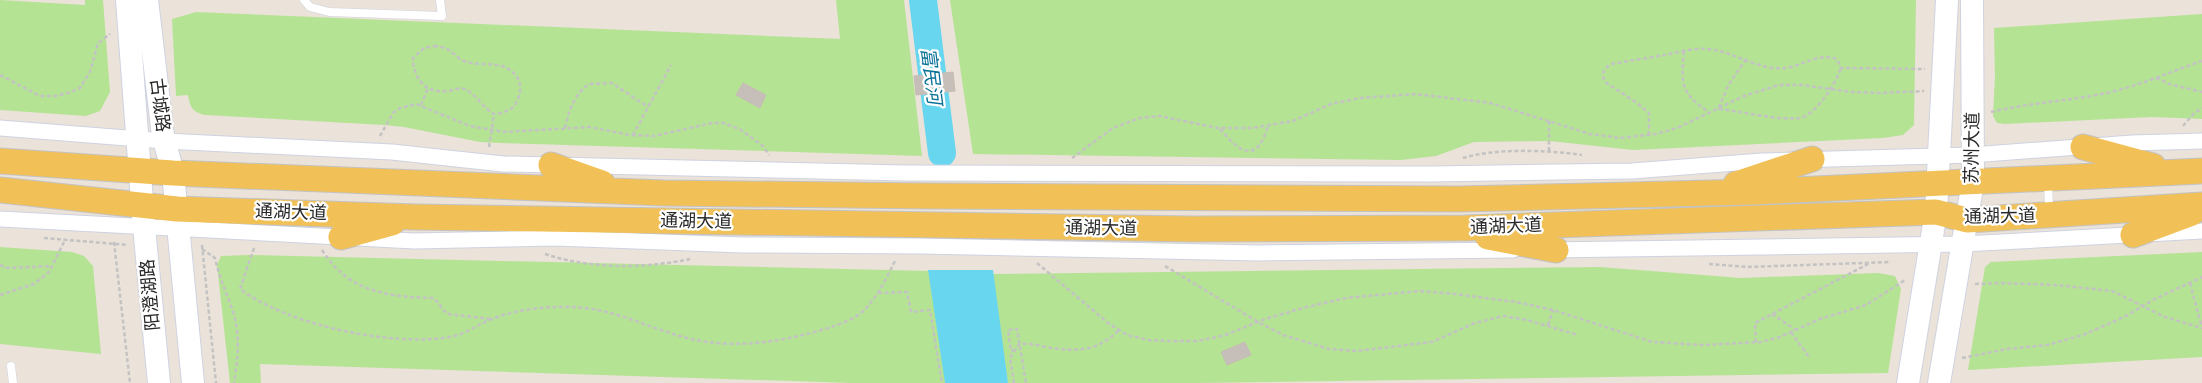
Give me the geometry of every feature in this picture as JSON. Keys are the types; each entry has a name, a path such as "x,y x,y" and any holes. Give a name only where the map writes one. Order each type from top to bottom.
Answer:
{"main road":[{"path":"2082,147 2174,172"},
{"name":"通湖大道","path":"0,160 173,173 626,192 1449,199 1709,193 1864,200 1936,212 1967,220 2202,205"},
{"path":"1709,193 1812,160"},
{"path":"551,165 626,192"},
{"name":"通湖大道","path":"0,190 108,200 144,227 185,223 415,217 1192,229 1439,228 1864,200 1939,183 2202,171"},
{"path":"2133,235 2202,209"},
{"path":"330,241 415,217"},
{"path":"1439,228 1556,250"}],"street":[{"name":"古城路","path":"127,0 144,227"},
{"name":"古城路","path":"147,0 164,141 185,223"},
{"name":"苏州大道","path":"1908,383 1939,183 1947,0"},
{"name":"苏州大道","path":"1941,372 1972,182 1972,0"},
{"path":"0,128 164,141 392,152 503,164 905,173 1431,174 1632,171 1716,163 1972,155 2174,141 2202,141"},
{"path":"0,219 144,227"},
{"path":"185,223 330,241 555,238 743,245 920,246 1259,253 1930,245 2202,231"},
{"name":"阳澄湖路","path":"185,223 193,383"},
{"name":"阳澄湖路","path":"144,227 158,383"}],"lane":[{"path":"304,0 310,7 330,12 442,16 440,0"},
{"path":"2048,178 2050,215"},
{"path":"11,366 13,383"}],"path":[{"path":"0,75 40,96 56,96 71,92 80,88 90,72 98,44 112,32 130,30"},
{"path":"444,46 466,62 500,65 514,73 519,80 521,89 518,101 511,109 494,114 482,106 467,90 461,88 440,92 428,88 418,79 413,65 414,58 424,48 444,46"},
{"path":"1649,135 1649,113 1605,82 1604,68 1611,64 1684,51 1707,49 1772,68 1786,68 1829,56 1836,59 1841,68"},
{"path":"1684,51 1682,78 1684,90 1688,96 1709,113"},
{"path":"1718,108 1729,84 1746,59"},
{"path":"1972,116 2020,105 2079,98 2116,91 2202,61"},
{"path":"633,135 671,65"},
{"path":"1841,68 1944,79"},
{"path":"1718,108 1782,118 1800,118 1807,115 1832,89 1841,68"},
{"path":"2156,78 2169,84 2202,92"},
{"path":"1067,162 1113,128 1140,118 1159,116 1218,128 1268,126 1293,121 1332,104 1360,98 1416,94 1490,103 1610,138 1649,135 1677,128 1744,96 1779,85 1802,85 1881,93 1944,79"},
{"path":"565,128 568,111 574,100 589,84 612,83 648,107"},
{"path":"421,105 428,88"},
{"path":"380,136 392,113 407,105 421,105 470,126 492,130 528,132 589,127 633,135 654,136 712,123 724,123 741,130 763,146 774,162"},
{"path":"2188,130 2180,129 2194,113 2202,108"},
{"path":"488,152 494,114"},
{"path":"1549,121 1549,152"},
{"path":"1218,128 1242,151 1248,152 1255,150 1262,144 1268,126"},
{"path":"1458,159 1477,154 1549,152 1564,152 1585,156"},
{"path":"185,223 202,249 215,258 219,279 232,308 239,354 234,383"},
{"path":"112,226 130,383"},
{"path":"37,237 114,243 144,227"},
{"path":"0,295 34,284 49,272 65,240"},
{"path":"330,241 332,265 355,283 378,293 402,297 434,298 447,314 492,319"},
{"path":"256,242 240,289 252,298 308,320 370,336 421,339 452,337 492,319 538,308 586,308 620,315 689,339 732,344 769,342 812,333 846,322 862,312 878,294 897,258"},
{"path":"202,249 216,383"},
{"path":"1032,259 1108,323 1127,335 1149,340 1197,340 1222,336 1303,308 1346,298 1420,291 1516,302 1553,310 1652,342 1703,345 1756,342 1780,337 1820,319 1866,305 1907,279"},
{"path":"1756,342 1755,323 1872,262"},
{"path":"1163,264 1258,322 1284,335 1329,349 1356,351 1432,342 1475,323 1504,316 1514,316 1578,335"},
{"path":"0,265 7,268 52,266"},
{"path":"1941,372 2007,349 2047,345 2064,341 2104,326 2202,276"},
{"path":"1956,286 2000,283 2093,288 2112,291 2165,317 2202,328"},
{"path":"2190,283 2202,328"},
{"path":"878,294 907,292 910,312 930,310 942,383"},
{"path":"1548,326 1553,310"},
{"path":"1772,314 1796,330"},
{"path":"1015,350 1011,350 1008,330 1017,329 1026,383"},
{"path":"1014,383 1010,358 1020,344 1032,343 1045,347 1079,349 1098,346 1106,342 1119,330"},
{"path":"1791,332 1809,357"}],"green space":[{"path":"0,0 85,5 85,0 103,0 110,92 100,111 86,116 0,110"},
{"path":"836,0 904,0 922,156 480,142 404,127 384,125 205,115 192,108 188,95 176,96 172,19 196,12 840,39"},
{"path":"950,0 1916,0 1914,125 1903,135 1883,138 1633,150 1550,141 1474,142 1436,156 1401,160 973,154"},
{"path":"2202,14 2202,119 2152,117 2004,124 1997,123 1993,116 1995,77 1994,28"},
{"path":"0,247 72,252 84,256 93,266 101,354 0,344"},
{"path":"2202,252 2202,357 1968,370 1985,267 1991,262"},
{"path":"249,255 929,271 947,383 852,383 260,364 261,383 230,383 217,265 221,256"},
{"path":"1600,267 1741,278 1878,273 1895,276 1901,289 1888,373 1194,383 1008,383 991,274"}],"water":[{"path":"928,270 993,270 1008,383 945,383"}],"building":[{"path":"953,72 955,91 916,95 914,76"},
{"path":"743,83 766,95 760,108 736,95"},
{"path":"1245,342 1251,355 1227,365 1221,352"}],"waterway":[{"name":"富民河","path":"923,0 942,153"}]}
